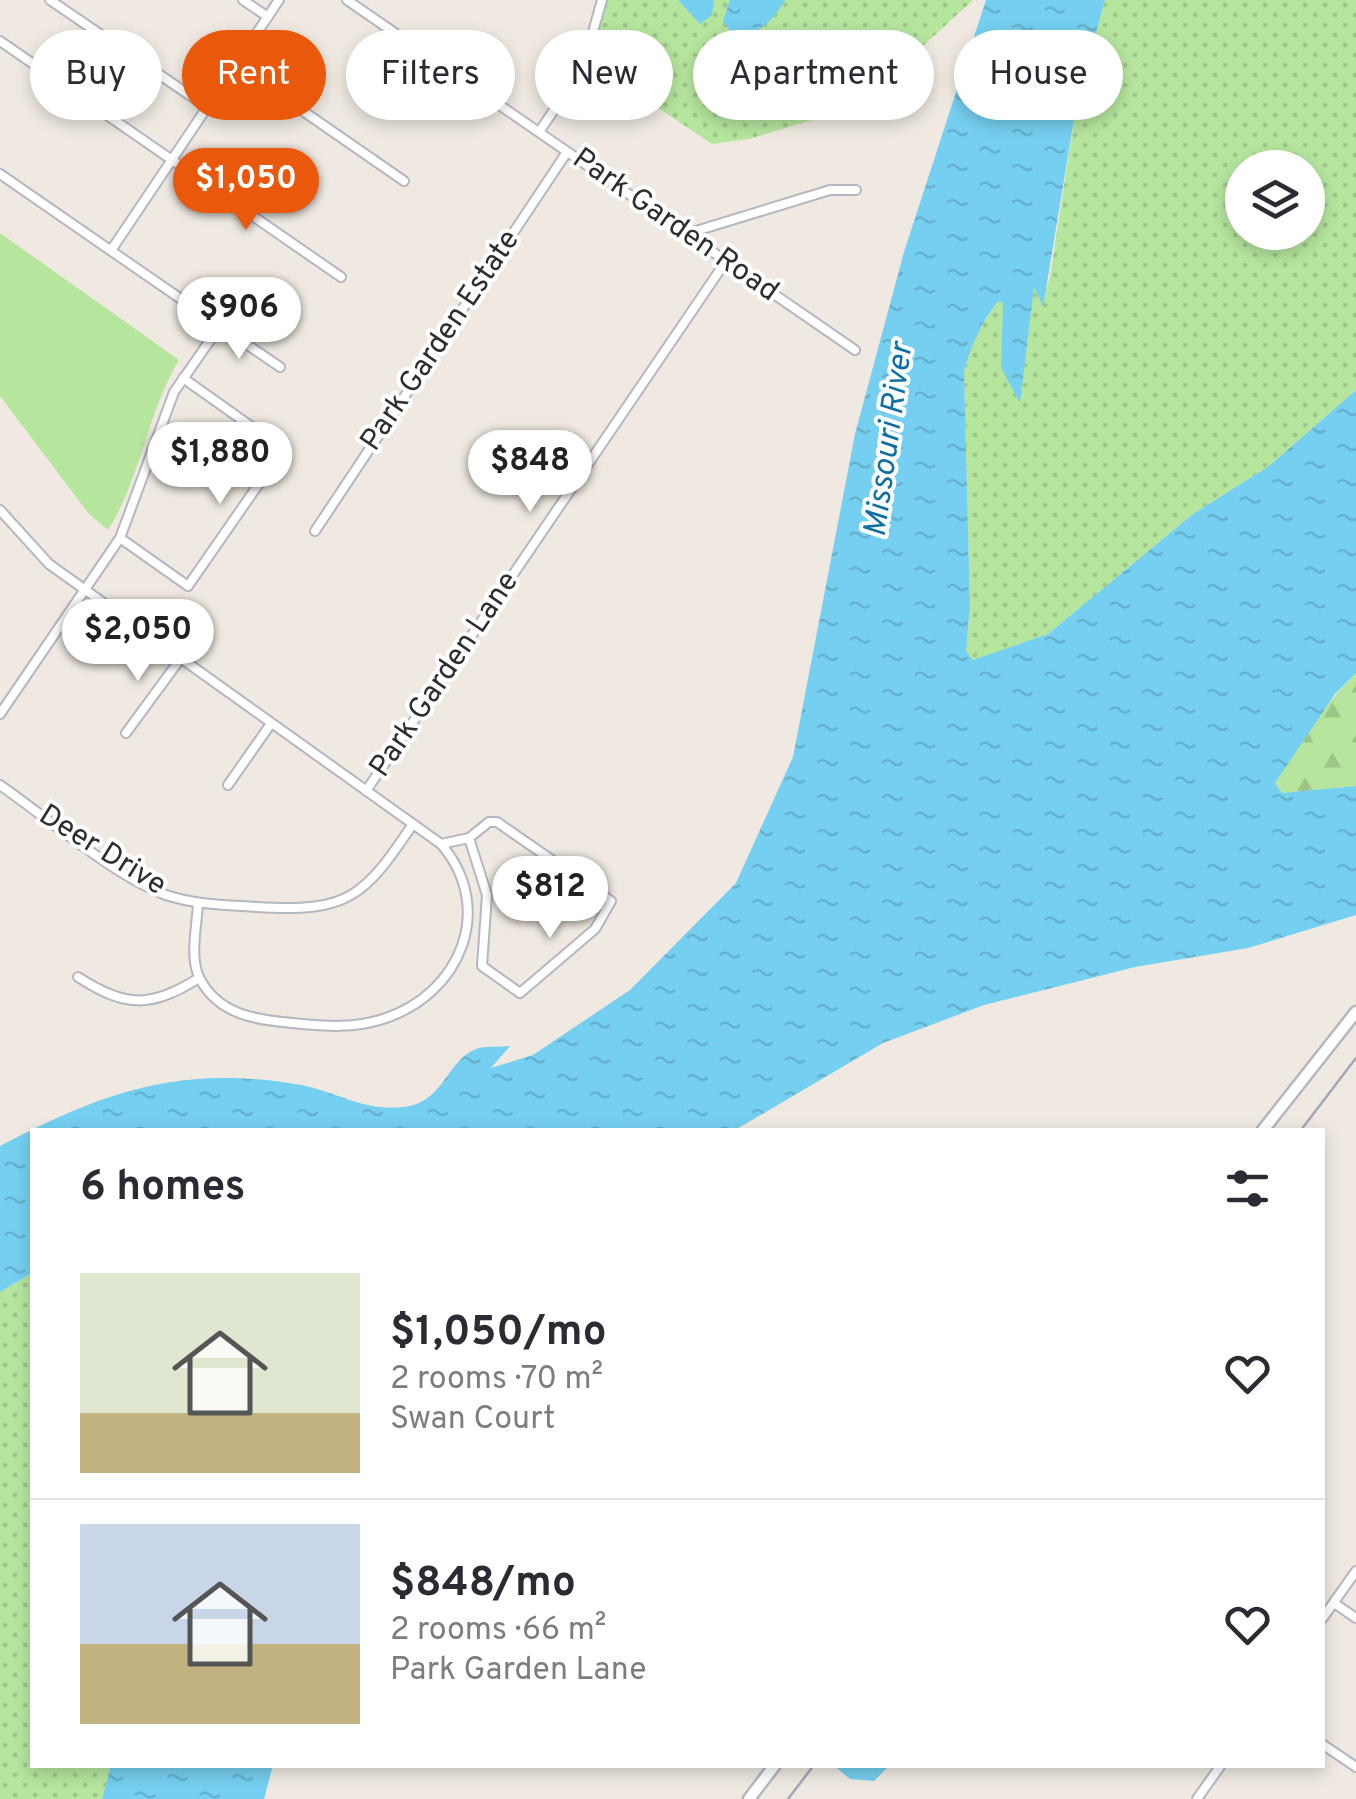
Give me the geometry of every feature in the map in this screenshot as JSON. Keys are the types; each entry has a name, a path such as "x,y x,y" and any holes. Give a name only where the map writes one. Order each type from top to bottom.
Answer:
{"street":[{"path":"50,0 182,90"},
{"path":"243,0 268,17"},
{"path":"259,30 279,0"},
{"name":"Park Garden Road","path":"348,0 854,350"},
{"path":"539,132 582,68 602,2 588,0"},
{"path":"0,41 340,277"},
{"path":"112,249 198,120"},
{"path":"316,120 404,181"},
{"name":"Park Garden Estate","path":"315,531 567,152"},
{"path":"0,174 280,367"},
{"path":"686,234 830,190 856,190"},
{"name":"Park Garden Lane","path":"366,791 726,261"},
{"path":"0,714 120,538 183,378 220,326"},
{"path":"120,538 188,586 283,449 183,378"},
{"path":"0,510 28,544 85,588 441,844 458,863 470,908 468,934 450,972 410,1007 345,1028 260,1021 234,1013 199,978 195,959 198,903"},
{"path":"126,733 180,658"},
{"path":"228,785 270,724"},
{"name":"Deer Drive","path":"0,785 143,884 198,903 305,910 340,903 366,886 413,824"},
{"path":"441,844 469,838 489,822 505,824 611,901 594,929 520,994 482,966 487,895 469,838"},
{"path":"78,976 124,1001 171,996 199,978"},
{"path":"1265,1128 1356,1012"},
{"path":"1325,1615 1356,1571"},
{"path":"1334,1603 1356,1618"},
{"path":"1325,1746 1356,1767"},
{"path":"749,1799 773,1768"},
{"path":"1197,1799 1219,1768"}],"green space":[{"path":"603,0 973,0 934,36 934,30 693,30 693,120 812,120 749,139 712,144 673,118 673,30 598,30"},
{"path":"1105,0 1356,0 1356,390 1269,466 1193,514 1048,634 973,661 966,651 970,607 964,372 971,344 998,300 1004,303 1001,368 1034,284 1042,304 1050,277 1074,120 1123,120 1123,30 1097,30"},
{"path":"0,233 179,360 159,402 129,489 108,530 89,514 0,396"},
{"path":"1356,673 1356,786 1282,793 1275,783 1292,754"},
{"path":"30,1274 30,1768 110,1768 102,1799 0,1799 0,1292"}],"water":[{"path":"678,0 714,0 712,15 700,24"},
{"path":"730,0 785,0 775,15 756,30 729,30 723,21"},
{"path":"986,0 1105,0 1097,30 976,30"},
{"name":"Missouri River","path":"954,98 954,120 1074,120 1043,307 1034,287 1020,403 1001,368 1003,303 998,301 982,326 964,372 970,607 966,651 973,660 1048,634 1193,514 1269,466 1356,390 1356,673 1335,694 1275,783 1282,793 1356,786 1356,915 1248,948 1135,967 984,1005 883,1043 738,1128 36,1128 74,1110 144,1087 218,1078 301,1085 376,1107 418,1103 437,1089 468,1053 483,1047 510,1046 491,1068 533,1055 630,990 736,883 793,757 855,434 904,252"},
{"path":"30,1131 30,1274 0,1292 0,1146"},
{"path":"110,1768 272,1768 264,1799 102,1799"},
{"path":"837,1768 887,1768 874,1781 850,1779"}],"railway":[{"path":"1303,1128 1356,1058"},
{"path":"788,1799 812,1768"}]}
